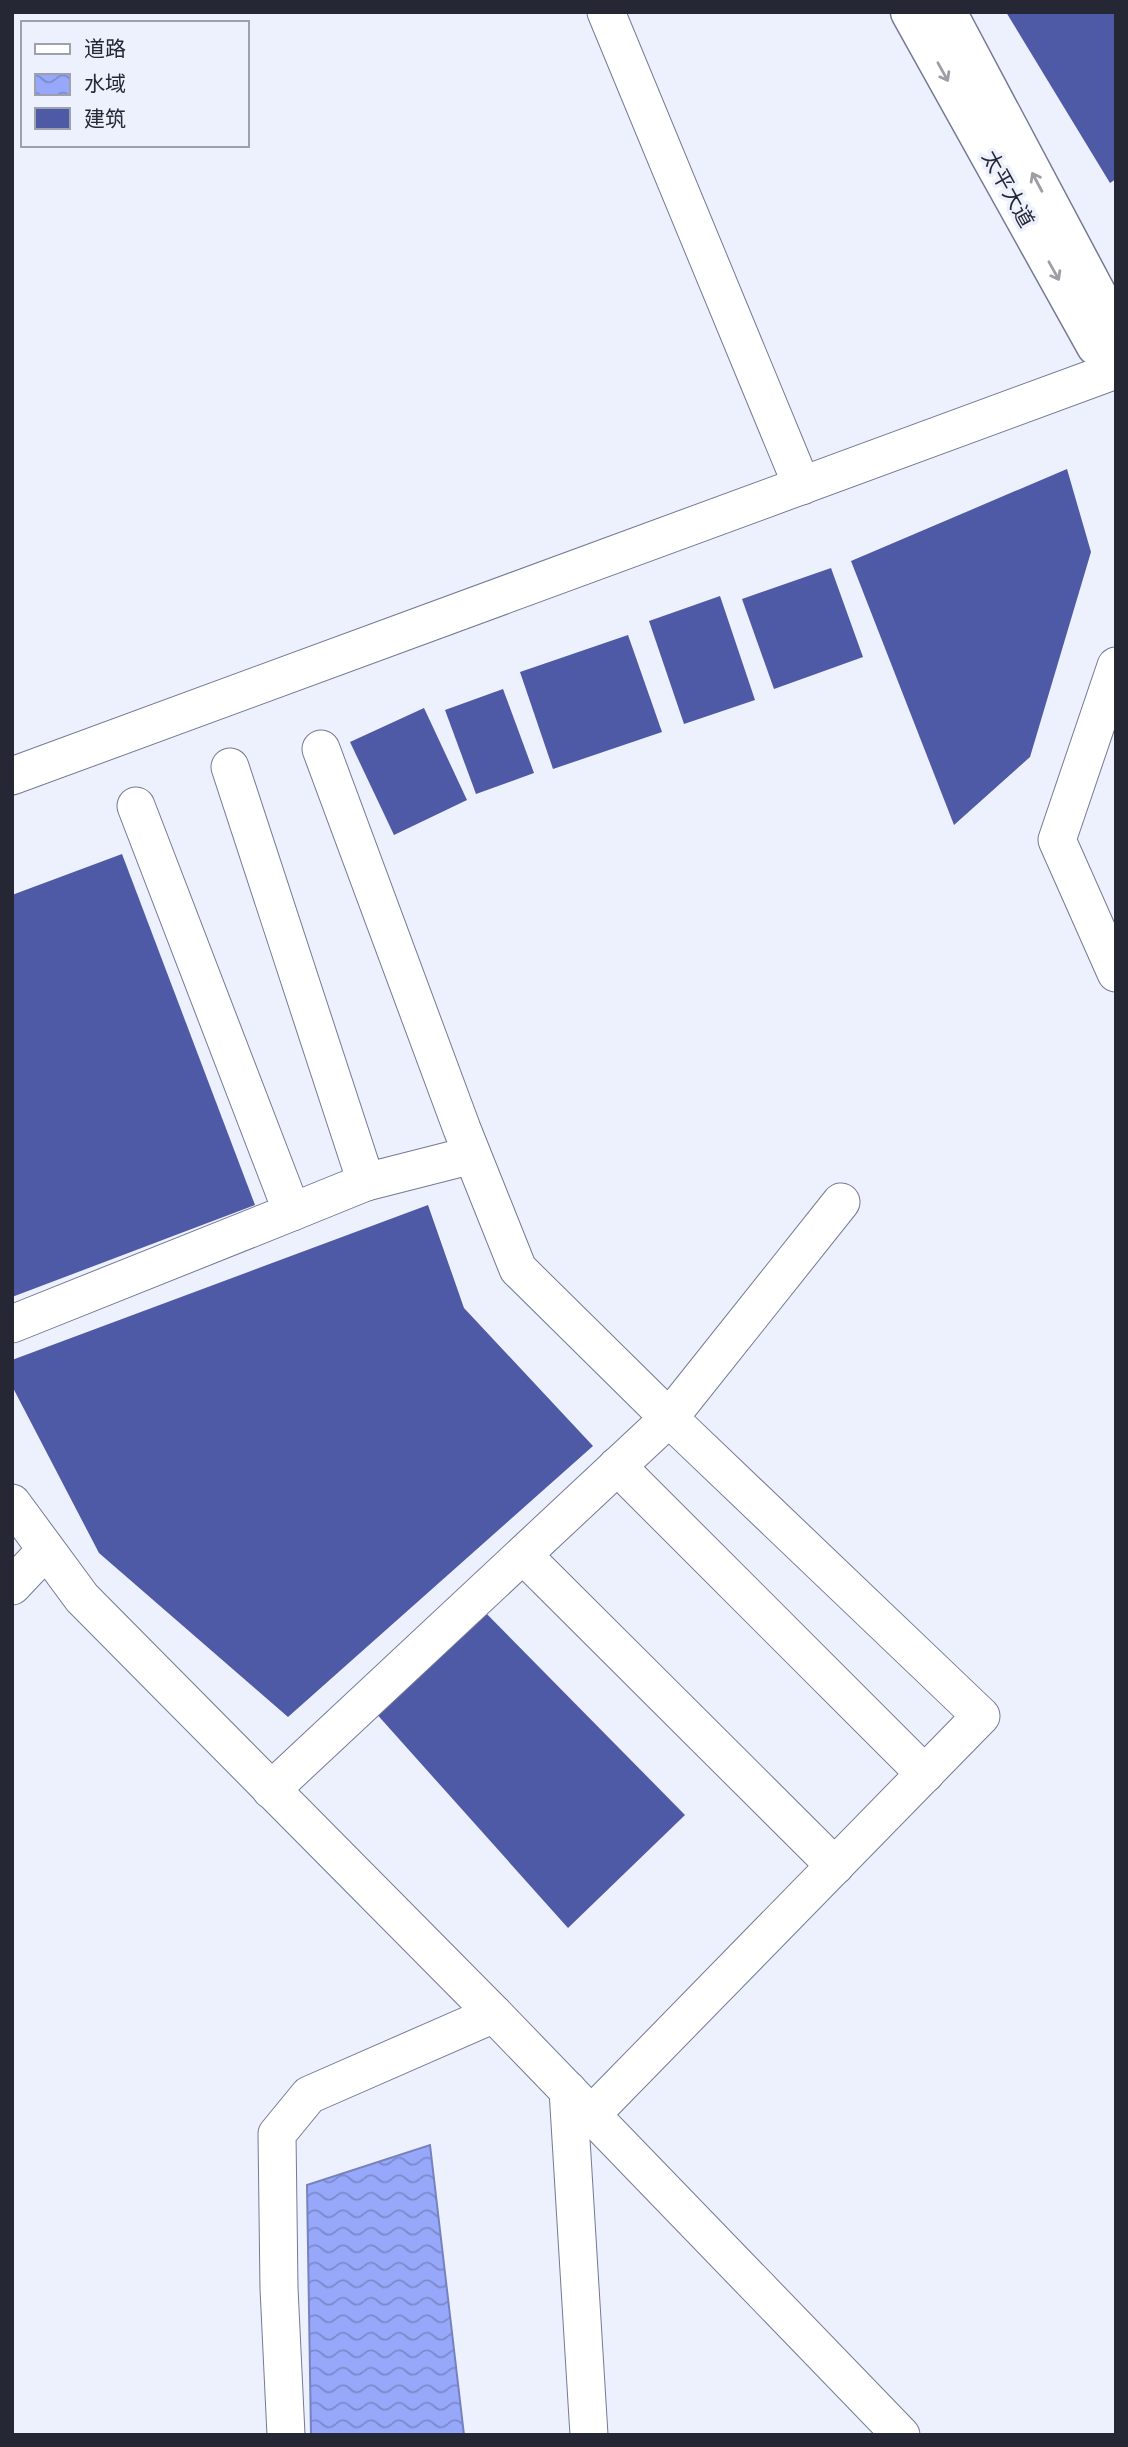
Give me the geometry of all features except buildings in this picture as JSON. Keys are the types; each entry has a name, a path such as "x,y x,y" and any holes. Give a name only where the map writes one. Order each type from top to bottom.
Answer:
{"street":[{"path":"606,12 802,486"},
{"name":"太平大道","path":"910,12 1096,346 1116,355"},
{"name":"太平大道","path":"947,12 1116,329"},
{"path":"12,776 1116,370"},
{"path":"1116,666 1057,841 1116,973"},
{"path":"321,749 472,1155 518,1269 669,1418 981,1716 835,1866 580,2103 589,2435"},
{"path":"230,767 366,1182"},
{"path":"136,806 292,1212"},
{"path":"12,1324 366,1182 472,1155"},
{"path":"271,1790 669,1418 841,1202"},
{"path":"617,1466 925,1774"},
{"path":"12,1503 82,1598 494,2014 901,2435"},
{"path":"12,1586 46,1550"},
{"path":"523,1555 835,1866"},
{"path":"286,2435 279,2288 278,2134 309,2095 494,2014"}],"water":[{"path":"430,2145 464,2435 311,2435 307,2185"}]}
